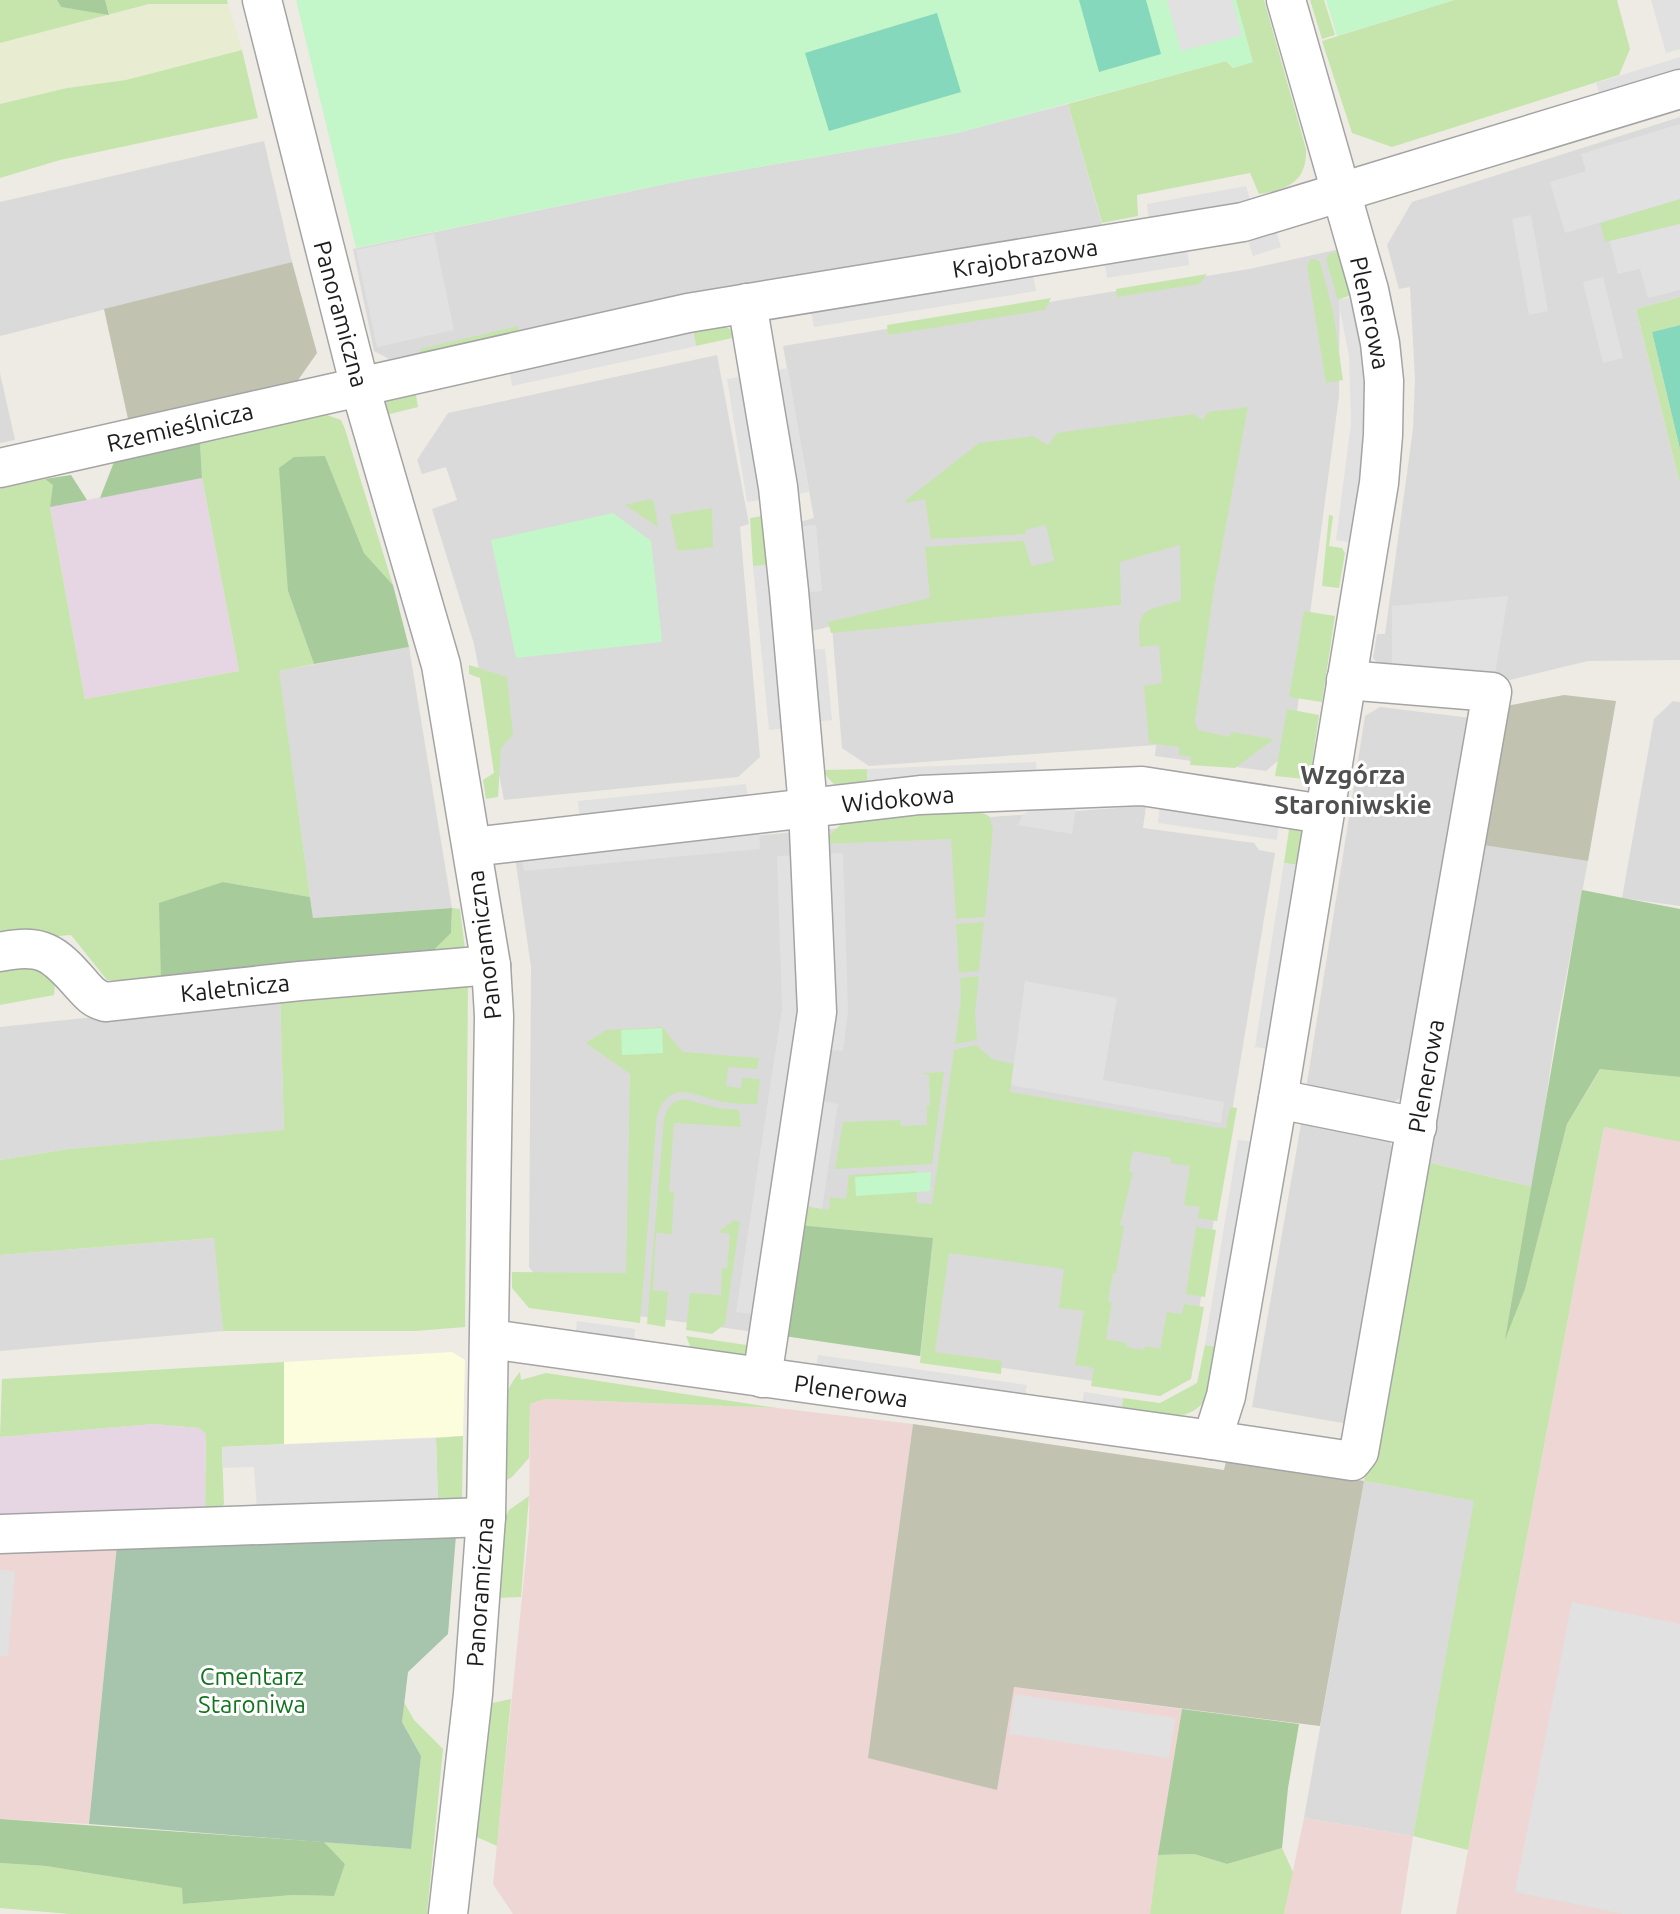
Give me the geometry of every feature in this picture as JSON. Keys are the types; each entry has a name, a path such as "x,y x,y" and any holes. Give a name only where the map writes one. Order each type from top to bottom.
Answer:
{"street":[{"name":"Panoramiczna","path":"262,0 360,387 441,665 491,965 494,1016 486,1517 473,1694 448,1914"},
{"name":"Plenerowa","path":"1212,1440 1226,1396 1278,1099 1379,483 1383,435 1384,381 1369,290 1286,0"},
{"name":"Krajobrazowa","path":"360,387 688,313 1243,222 1680,89"},
{"path":"747,303 778,487 808,807 817,1012 762,1378"},
{"name":"Rzemieślnicza","path":"0,468 360,387"},
{"name":"Plenerowa","path":"490,1339 1352,1461 1359,1452 1492,692 1346,680"},
{"name":"Widokowa","path":"472,847 920,795 1142,786 1323,814"},
{"name":"Kaletnicza","path":"0,952 36,948 49,952 61,960 95,1000 105,1002 491,965"},
{"path":"1278,1099 1417,1127"},
{"path":"0,1534 486,1517"}],"shaded area":[{"path":"1167,0 1232,0 1242,35 1181,51"},
{"path":"1651,0 1680,0 1680,49 1666,53"},
{"path":"149,4 228,4 242,50 126,80 67,88 0,104 0,43"},
{"path":"1680,57 1680,74 1601,99 1596,83"},
{"path":"1068,104 1103,228 709,293 389,359 374,351 353,249 690,179 957,133"},
{"path":"1680,117 1680,297 1636,309 1680,484 1680,660 1588,661 1506,681 1388,674 1373,658 1377,634 1385,634 1413,429 1415,379 1410,287 1399,289 1387,245 1412,202"},
{"path":"1680,124 1680,199 1565,233 1550,182 1586,171 1581,154"},
{"path":"264,141 292,262 0,336 0,202"},
{"path":"1246,186 1252,206 1149,224 1147,204"},
{"path":"1531,215 1548,311 1529,315 1512,219"},
{"path":"1680,224 1680,290 1648,298 1640,269 1618,274 1610,241"},
{"path":"1275,227 1281,247 1253,256 1246,235"},
{"path":"434,234 454,330 377,347 356,250"},
{"path":"1187,246 1189,265 1107,278 1104,259"},
{"path":"1340,249 1339,396 1292,749 1266,771 1155,756 1156,745 869,766 842,748 832,626 804,633 793,524 814,518 783,346 1249,269"},
{"path":"292,262 317,353 296,383 128,419 104,309"},
{"path":"1032,270 1036,291 814,327 810,306"},
{"path":"1603,277 1623,358 1603,363 1583,282"},
{"path":"1356,296 1371,424 1355,543 1336,540 1351,423 1349,356 1338,300"},
{"path":"692,326 696,346 512,386 509,367"},
{"path":"717,355 749,524 740,527 760,757 738,777 504,800 474,644 432,509 457,500 446,467 422,474 417,460 448,413"},
{"path":"788,368 809,492 790,495 770,371"},
{"path":"0,373 15,440 0,443"},
{"path":"745,376 767,499 747,502 727,379"},
{"path":"202,478 239,671 85,699 50,507"},
{"path":"816,525 822,591 800,593 794,527"},
{"path":"773,565 789,728 769,730 753,566"},
{"path":"1508,596 1495,674 1392,671 1392,606"},
{"path":"409,647 452,908 313,918 278,671"},
{"path":"825,649 832,720 814,722 806,650"},
{"path":"1564,695 1616,701 1588,861 1476,844 1501,707"},
{"path":"1673,701 1680,702 1680,906 1622,898 1654,719"},
{"path":"1380,707 1471,718 1409,1093 1392,1103 1306,1089 1365,716"},
{"path":"1036,762 1037,780 868,788 867,769"},
{"path":"746,784 748,803 580,819 578,801"},
{"path":"1160,804 1279,821 1277,840 1158,823"},
{"path":"1146,806 1143,828 1254,843 1259,850 1275,853 1189,1370 1156,1390 920,1356 933,1238 784,1336 558,1305 529,1267 531,967 515,857 865,826"},
{"path":"1034,807 1076,807 1072,834 1018,825 1022,816"},
{"path":"759,829 760,849 524,871 521,852"},
{"path":"1476,844 1588,861 1557,1025 1533,1187 1423,1161"},
{"path":"843,853 848,1011 843,1051 823,1049 822,854"},
{"path":"797,855 802,1010 758,1315 736,1312 782,1008 777,856"},
{"path":"1284,863 1302,866 1273,1050 1255,1047"},
{"path":"1025,981 1117,998 1103,1080 1224,1102 1221,1123 1011,1085"},
{"path":"280,997 284,1131 68,1149 0,1160 0,1027"},
{"path":"817,1100 838,1104 822,1209 800,1205"},
{"path":"1301,1124 1389,1139 1396,1160 1348,1424 1252,1407"},
{"path":"1604,1127 1680,1142 1680,1914 1456,1914"},
{"path":"1238,1140 1257,1142 1223,1348 1205,1345"},
{"path":"215,1238 223,1331 0,1351 0,1255"},
{"path":"577,1321 635,1329 633,1348 575,1339"},
{"path":"452,1352 465,1360 463,1436 284,1444 284,1362"},
{"path":"818,1355 1027,1385 1024,1404 815,1374"},
{"path":"1084,1392 1123,1398 1120,1417 1081,1412"},
{"path":"545,1399 777,1408 913,1424 869,1757 997,1789 1013,1687 1182,1709 1150,1914 513,1914 493,1884 529,1528 530,1404"},
{"path":"154,1424 199,1428 206,1434 205,1516 0,1520 0,1437"},
{"path":"913,1424 1224,1470 1227,1457 1364,1481 1320,1726 1014,1687 997,1790 868,1758"},
{"path":"436,1438 438,1503 257,1510 254,1467 223,1468 222,1447"},
{"path":"1364,1481 1475,1501 1413,1836 1304,1818"},
{"path":"117,1545 89,1824 0,1819 0,1546"},
{"path":"0,1570 15,1571 8,1656 0,1656"},
{"path":"1572,1602 1680,1624 1680,1914 1624,1914 1515,1892"},
{"path":"1015,1694 1175,1718 1169,1758 1009,1734"},
{"path":"1304,1818 1413,1836 1401,1914 1284,1914"}],"green space":[{"path":"0,0 57,0 61,7 109,14 105,0 227,0 228,4 149,4 0,43"},
{"path":"57,0 105,0 109,15 61,7"},
{"path":"296,0 1236,0 1253,62 1233,68 1226,61 957,133 690,179 356,248"},
{"path":"1079,0 1146,0 1161,54 1099,72"},
{"path":"1236,0 1264,0 1306,149 1299,176 1279,190 1259,194 1250,173 1137,195 1138,216 1102,223 1068,104 1226,61 1233,68 1252,62"},
{"path":"1310,0 1324,0 1335,35 1322,39"},
{"path":"1326,0 1454,0 1337,36"},
{"path":"1454,0 1617,0 1630,49 1619,75 1392,147 1352,133 1322,41"},
{"path":"937,13 961,92 829,131 805,53"},
{"path":"242,50 258,118 60,160 0,178 0,104 67,88 126,80"},
{"path":"1680,199 1680,224 1605,242 1600,223"},
{"path":"1343,251 1351,295 1338,300 1326,260 1330,253"},
{"path":"1311,259 1320,262 1333,311 1343,380 1326,383 1307,266"},
{"path":"1207,274 1199,284 1117,297 1116,289"},
{"path":"1680,297 1680,325 1652,332 1680,449 1680,484 1636,309"},
{"path":"1051,298 1045,310 888,335 887,325"},
{"path":"714,322 730,329 737,337 696,346 692,326"},
{"path":"1680,325 1680,449 1652,332"},
{"path":"518,326 520,336 420,360 420,349"},
{"path":"415,389 418,407 382,416 385,401 398,391"},
{"path":"1248,407 1213,595 1195,721 1198,730 1230,737 1231,732 1274,739 1235,768 1190,765 1191,757 1179,755 1179,747 1149,743 1144,686 1162,683 1159,645 1140,647 1140,624 1146,612 1181,600 1180,545 1120,562 1121,605 831,633 828,622 930,598 925,547 1024,541 1031,566 1054,561 1046,525 1025,530 1026,534 931,539 925,499 906,503 979,443 1033,436 1048,445 1057,433 1193,414 1203,420 1208,412"},
{"path":"327,415 341,420 345,429 393,585 364,553 325,456 288,591 314,664 279,671 310,897 223,882 161,980 107,980 71,935 0,941 0,489 45,479 54,485 50,507 85,699 239,671 202,478 200,442"},
{"path":"200,442 202,478 100,498 114,462"},
{"path":"325,456 364,553 393,585 409,647 314,664 288,591 279,468 294,457"},
{"path":"71,475 87,500 50,507 53,485 45,479"},
{"path":"650,499 654,502 658,527 625,505"},
{"path":"712,508 713,547 677,549 670,515"},
{"path":"613,513 651,541 662,642 516,658 491,540"},
{"path":"769,515 773,565 753,566 750,518"},
{"path":"1329,515 1333,516 1329,546 1342,548 1345,553 1339,588 1322,586"},
{"path":"1304,611 1335,616 1322,702 1289,697"},
{"path":"469,665 507,677 513,735 501,748 498,797 486,799 483,780 494,773 480,678 469,674"},
{"path":"1287,709 1319,715 1311,771 1305,779 1275,776"},
{"path":"867,769 868,788 853,789 837,786 822,770"},
{"path":"976,810 989,816 993,829 985,917 956,919 951,839 825,844 846,819"},
{"path":"1290,823 1303,833 1299,865 1284,863"},
{"path":"223,882 310,897 313,918 452,908 451,933 422,962 161,980 159,903"},
{"path":"1582,890 1680,909 1680,1077 1600,1069 1567,1124 1525,1289 1505,1340"},
{"path":"452,908 460,909 466,957 422,962 451,933"},
{"path":"984,922 979,971 959,973 956,924"},
{"path":"15,958 56,974 54,995 0,1005 0,962"},
{"path":"979,976 975,1012 977,1040 955,1044 961,998 960,978"},
{"path":"468,984 465,1327 415,1331 223,1331 214,1238 0,1255 0,1160 68,1149 284,1130 280,997"},
{"path":"662,1027 683,1052 759,1058 757,1069 728,1067 726,1086 741,1088 742,1078 760,1079 757,1104 728,1103 686,1092 670,1096 663,1103 657,1115 640,1323 529,1308 512,1288 512,1272 626,1273 630,1074 586,1043 606,1030"},
{"path":"662,1028 663,1053 622,1055 621,1030"},
{"path":"976,1045 992,1059 1014,1064 1010,1092 1226,1129 1230,1107 1237,1108 1217,1221 1198,1218 1200,1207 1184,1205 1190,1166 1170,1163 1171,1158 1133,1151 1129,1171 1133,1172 1120,1225 1124,1226 1108,1301 1112,1302 1106,1339 1127,1343 1126,1347 1160,1349 1167,1312 1182,1314 1184,1304 1204,1307 1191,1379 1160,1396 1091,1386 1094,1368 1075,1365 1084,1311 1059,1308 1064,1269 949,1253 935,1352 1002,1361 1001,1374 920,1363 933,1238 798,1225 800,1205 829,1210 830,1197 846,1199 849,1175 916,1171 917,1203 932,1204 954,1050"},
{"path":"1601,1068 1680,1077 1680,1142 1604,1127 1468,1850 1413,1836 1474,1501 1364,1481 1423,1161 1533,1187 1507,1334 1525,1288 1567,1124"},
{"path":"944,1072 932,1164 835,1169 843,1122 900,1120 901,1126 927,1125 929,1075 921,1073"},
{"path":"684,1099 739,1110 741,1127 674,1123 669,1191 674,1192 672,1234 656,1233 653,1290 668,1292 665,1327 647,1324 664,1119 671,1105"},
{"path":"931,1172 930,1191 856,1196 855,1177"},
{"path":"733,1221 740,1221 725,1324 712,1334 686,1330 690,1293 721,1295 722,1268 727,1268 730,1234 718,1232"},
{"path":"798,1225 933,1238 920,1356 784,1336"},
{"path":"1196,1227 1216,1230 1205,1297 1186,1294"},
{"path":"686,1336 753,1346 738,1360 692,1351"},
{"path":"1205,1345 1220,1347 1213,1385 1200,1406 1180,1416 1169,1417 1121,1413 1123,1398 1160,1403 1197,1383"},
{"path":"284,1362 284,1444 222,1447 224,1504 219,1511 205,1516 206,1434 199,1428 154,1424 0,1437 2,1379"},
{"path":"520,1372 521,1380 546,1373 777,1408 545,1399 530,1404 529,1458 512,1477 500,1484 503,1410 506,1396"},
{"path":"463,1436 462,1504 438,1503 436,1438"},
{"path":"529,1496 521,1597 496,1598 500,1528 509,1510"},
{"name":"Cmentarz Staroniwa","path":"456,1535 448,1634 408,1672 402,1722 421,1756 411,1849 89,1824 117,1545"},
{"path":"511,1699 497,1846 470,1834 486,1709 492,1703"},
{"path":"404,1702 414,1720 443,1749 427,1914 70,1914 0,1908 0,1863 46,1866 183,1888 183,1904 293,1895 333,1896 345,1864 324,1842 410,1849 421,1756 402,1722"},
{"path":"1182,1709 1299,1724 1282,1848 1227,1864 1194,1854 1158,1855"},
{"path":"0,1819 324,1842 345,1864 334,1896 293,1895 183,1904 182,1888 46,1866 0,1863"},
{"path":"1282,1848 1293,1872 1284,1914 1150,1914 1158,1855 1194,1854 1227,1864"}],"district":[{"name":"Wzgórza Staroniwskie","path":"1353,789"}]}
